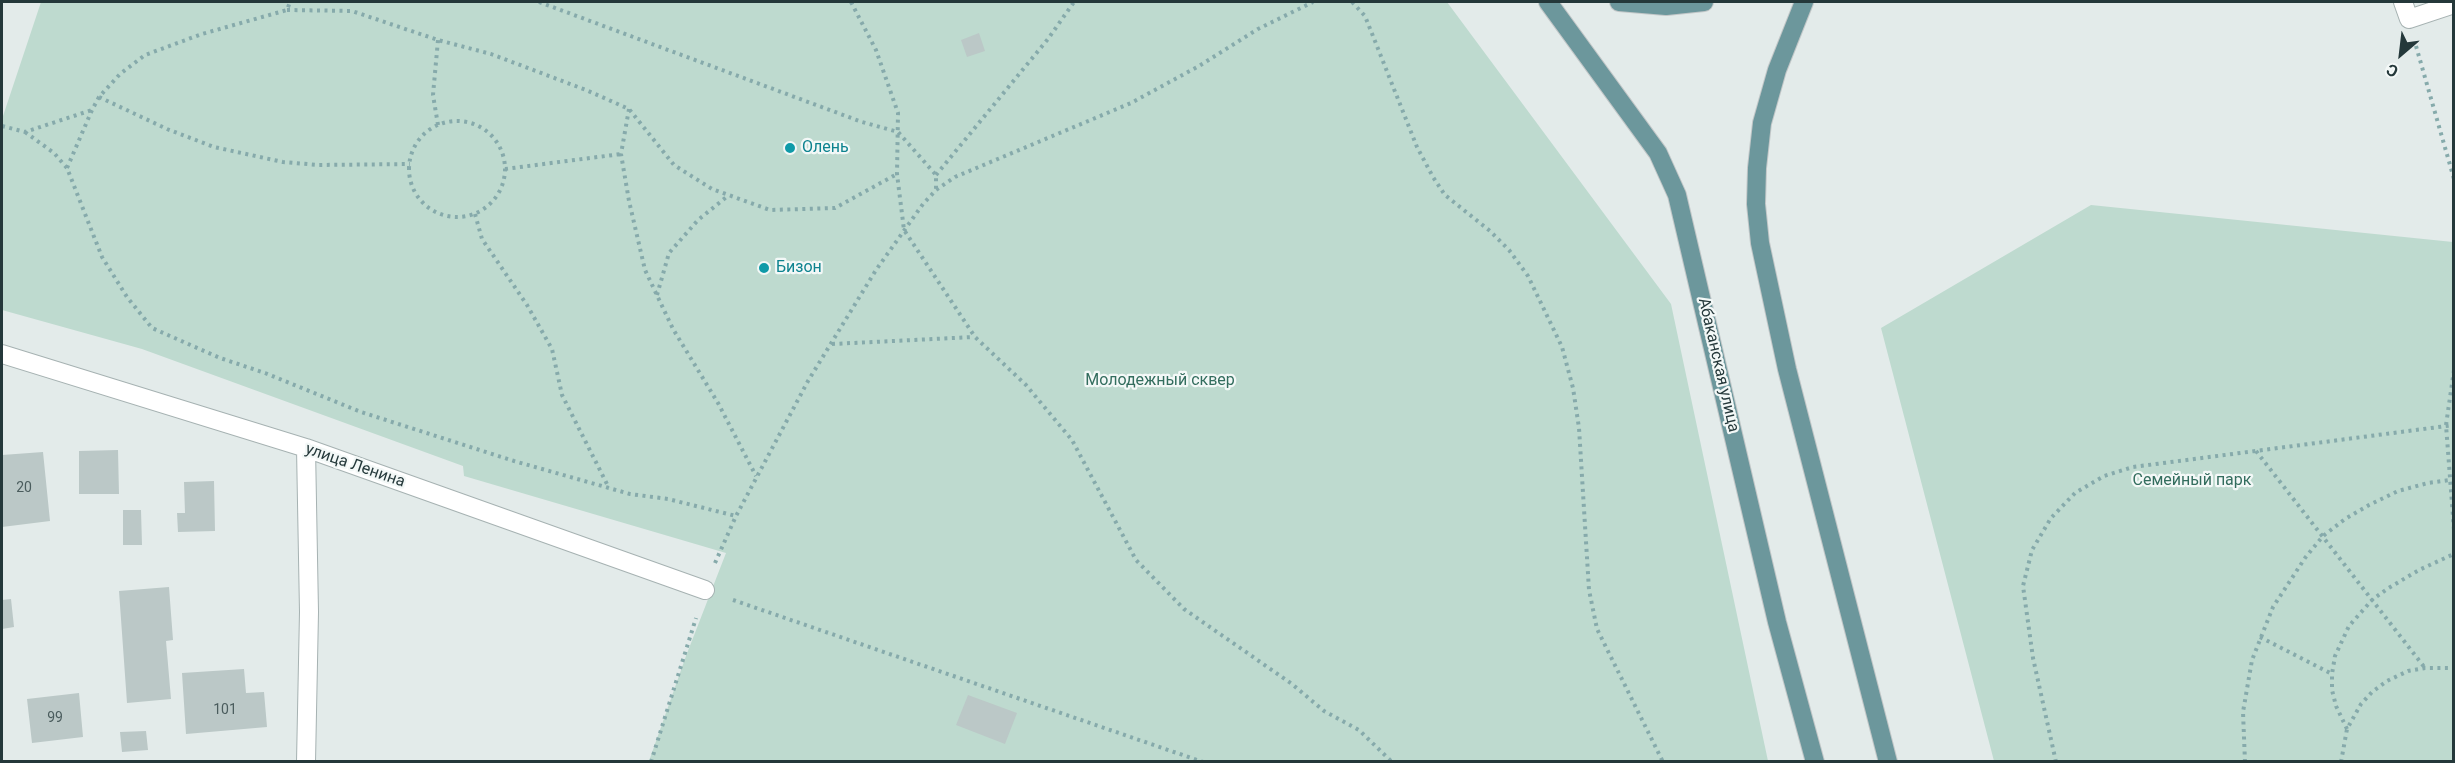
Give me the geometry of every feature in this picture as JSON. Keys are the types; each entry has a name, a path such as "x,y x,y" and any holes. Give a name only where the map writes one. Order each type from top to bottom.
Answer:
{"main road":[{"name":"Абаканская улица","path":"1548,2 1658,153 1677,195 1777,622 1815,762"},
{"path":"1619,2 1666,6 1704,2"},
{"path":"1804,2 1777,70 1762,123 1756,204 1760,243 1787,369 1888,762"}],"street":[{"path":"2403,2 2409,19 2454,4"},
{"name":"улица Ленина","path":"2,354 306,448 705,590"},
{"path":"306,448 309,612 306,762"}],"path":[{"path":"287,10 290,2"},
{"path":"539,2 862,122 898,132 936,175"},
{"path":"851,2 883,67 898,113 897,174 904,230 975,336 1026,385 1072,440 1136,560 1184,609 1292,684 1324,711 1359,730 1392,762"},
{"path":"936,190 936,175 1048,39 1074,2"},
{"path":"651,762 705,590 736,516 808,381 904,230 936,190 955,177 1131,103 1199,66 1258,29 1313,2"},
{"path":"1352,2 1365,16 1417,147 1433,177 1445,195 1490,231 1515,259 1532,284 1562,347 1573,388 1579,428 1589,590 1597,629 1663,762"},
{"path":"67,168 99,97 120,74 145,55 202,34 287,10 352,11 438,40 491,54 629,109 674,165 712,189 770,210 835,208 897,174"},
{"path":"2409,19 2454,179"},
{"path":"438,40 433,95 438,125"},
{"path":"99,97 167,129 214,147 284,162 318,165 410,164"},
{"path":"629,109 621,154 628,201 645,270 673,329 718,403 756,477"},
{"path":"25,132 92,110"},
{"path":"454,121 470,123 485,130 497,142 502,152 505,169 503,185 494,200 475,214 459,217 442,215 428,207 413,189 409,172 410,164 418,141 438,125 454,121"},
{"path":"2,126 25,132 54,153 67,168 102,257 127,297 152,328 220,358 265,373 361,412 609,489 668,499 736,516"},
{"path":"505,169 621,154"},
{"path":"657,295 669,253 698,220 729,195"},
{"path":"475,214 482,239 527,304 552,349 562,395 609,489"},
{"path":"831,344 975,336"},
{"path":"2454,370 2446,425 2454,530"},
{"path":"2056,762 2031,647 2023,586 2032,550 2051,518 2075,493 2104,476 2133,468 2454,425"},
{"path":"2256,451 2425,668"},
{"path":"2245,762 2243,712 2246,685 2260,637 2288,582 2323,536 2361,509 2398,491 2450,480"},
{"path":"2347,729 2336,706 2332,690 2332,674 2335,656 2349,626 2372,600 2419,570 2454,554"},
{"path":"705,590 1203,762"},
{"path":"2260,637 2332,674"},
{"path":"2341,762 2347,729 2361,704 2372,692 2402,674 2425,668 2454,668"}],"green space":[{"name":"Молодежный сквер","path":"41,2 1447,2 1671,304 1768,761 649,761 726,553 464,476 463,466 142,349 2,310 2,119"},
{"name":"Семейный парк","path":"2091,205 2453,242 2453,761 1994,761 1881,328"}],"building":[{"path":"979,33 985,51 967,57 961,40"},
{"path":"118,450 119,494 79,494 79,451"},
{"path":"43,452 50,521 2,527 2,455"},
{"path":"214,481 215,531 178,532 177,513 185,513 184,482"},
{"path":"123,510 141,510 142,545 123,545"},
{"path":"169,587 173,640 166,641 171,699 127,703 119,591"},
{"path":"11,599 14,627 2,629 2,600"},
{"path":"244,669 246,693 264,692 267,727 186,734 182,673"},
{"path":"79,693 83,737 32,743 27,699"},
{"path":"968,695 1017,713 1005,744 956,725"},
{"path":"146,731 148,750 122,752 120,732"}],"place":[{"name":"Олень","path":"790,148"},
{"name":"Бизон","path":"764,268"}]}
